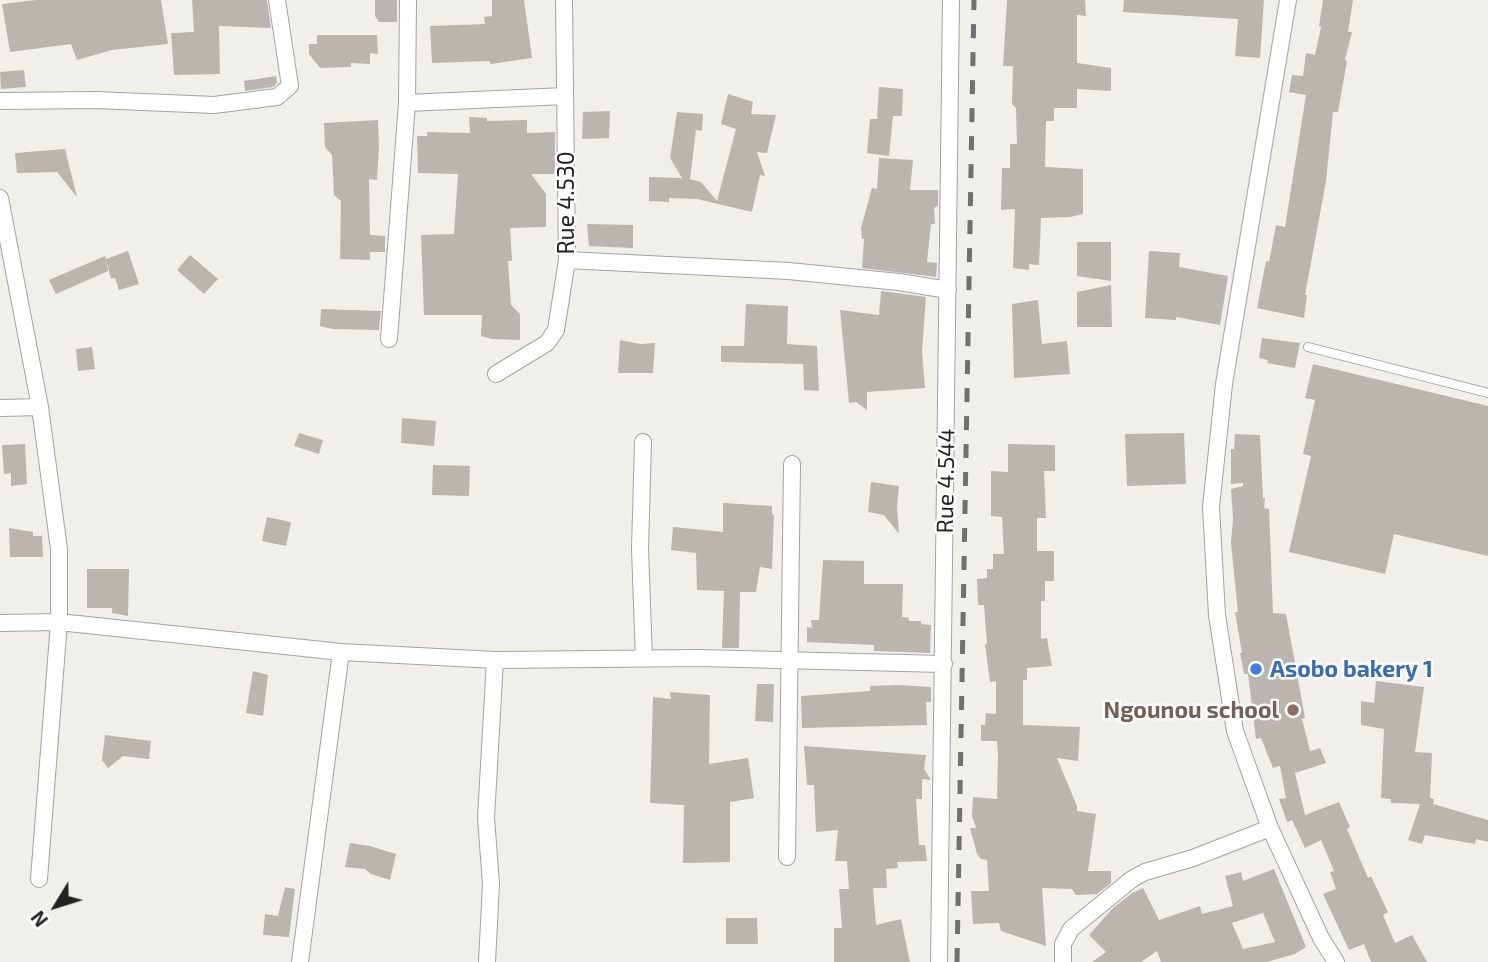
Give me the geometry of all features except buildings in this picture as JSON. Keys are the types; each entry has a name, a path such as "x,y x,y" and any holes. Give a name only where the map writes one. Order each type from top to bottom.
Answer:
{"street":[{"path":"0,101 96,100 214,105 277,97 290,86 277,0"},
{"path":"389,339 407,103 408,0"},
{"name":"Rue 4.530","path":"496,374 547,343 555,330 568,261 564,0"},
{"name":"Rue 4.544","path":"939,962 951,0"},
{"path":"1288,0 1224,384 1212,507 1217,615 1235,731 1270,828 1321,938 1336,962"},
{"path":"407,103 565,96"},
{"path":"0,198 4,241 40,407 59,549 59,622 39,878"},
{"path":"568,261 789,271 899,282 948,290"},
{"path":"0,408 40,407"},
{"path":"643,442 640,549 644,659"},
{"path":"787,857 792,464"},
{"path":"0,623 59,622 341,652 495,660 644,659 944,664"},
{"path":"300,962 341,652"},
{"path":"488,962 491,884 486,818 495,660"},
{"path":"1063,962 1063,944 1071,929 1132,879 1270,828"}],"lane":[{"path":"1307,347 1488,393"}],"railway":[{"path":"957,962 974,0"}],"place":[{"name":"Asobo bakery 1","path":"1256,669"},
{"name":"Ngounou school","path":"1293,710"}]}
